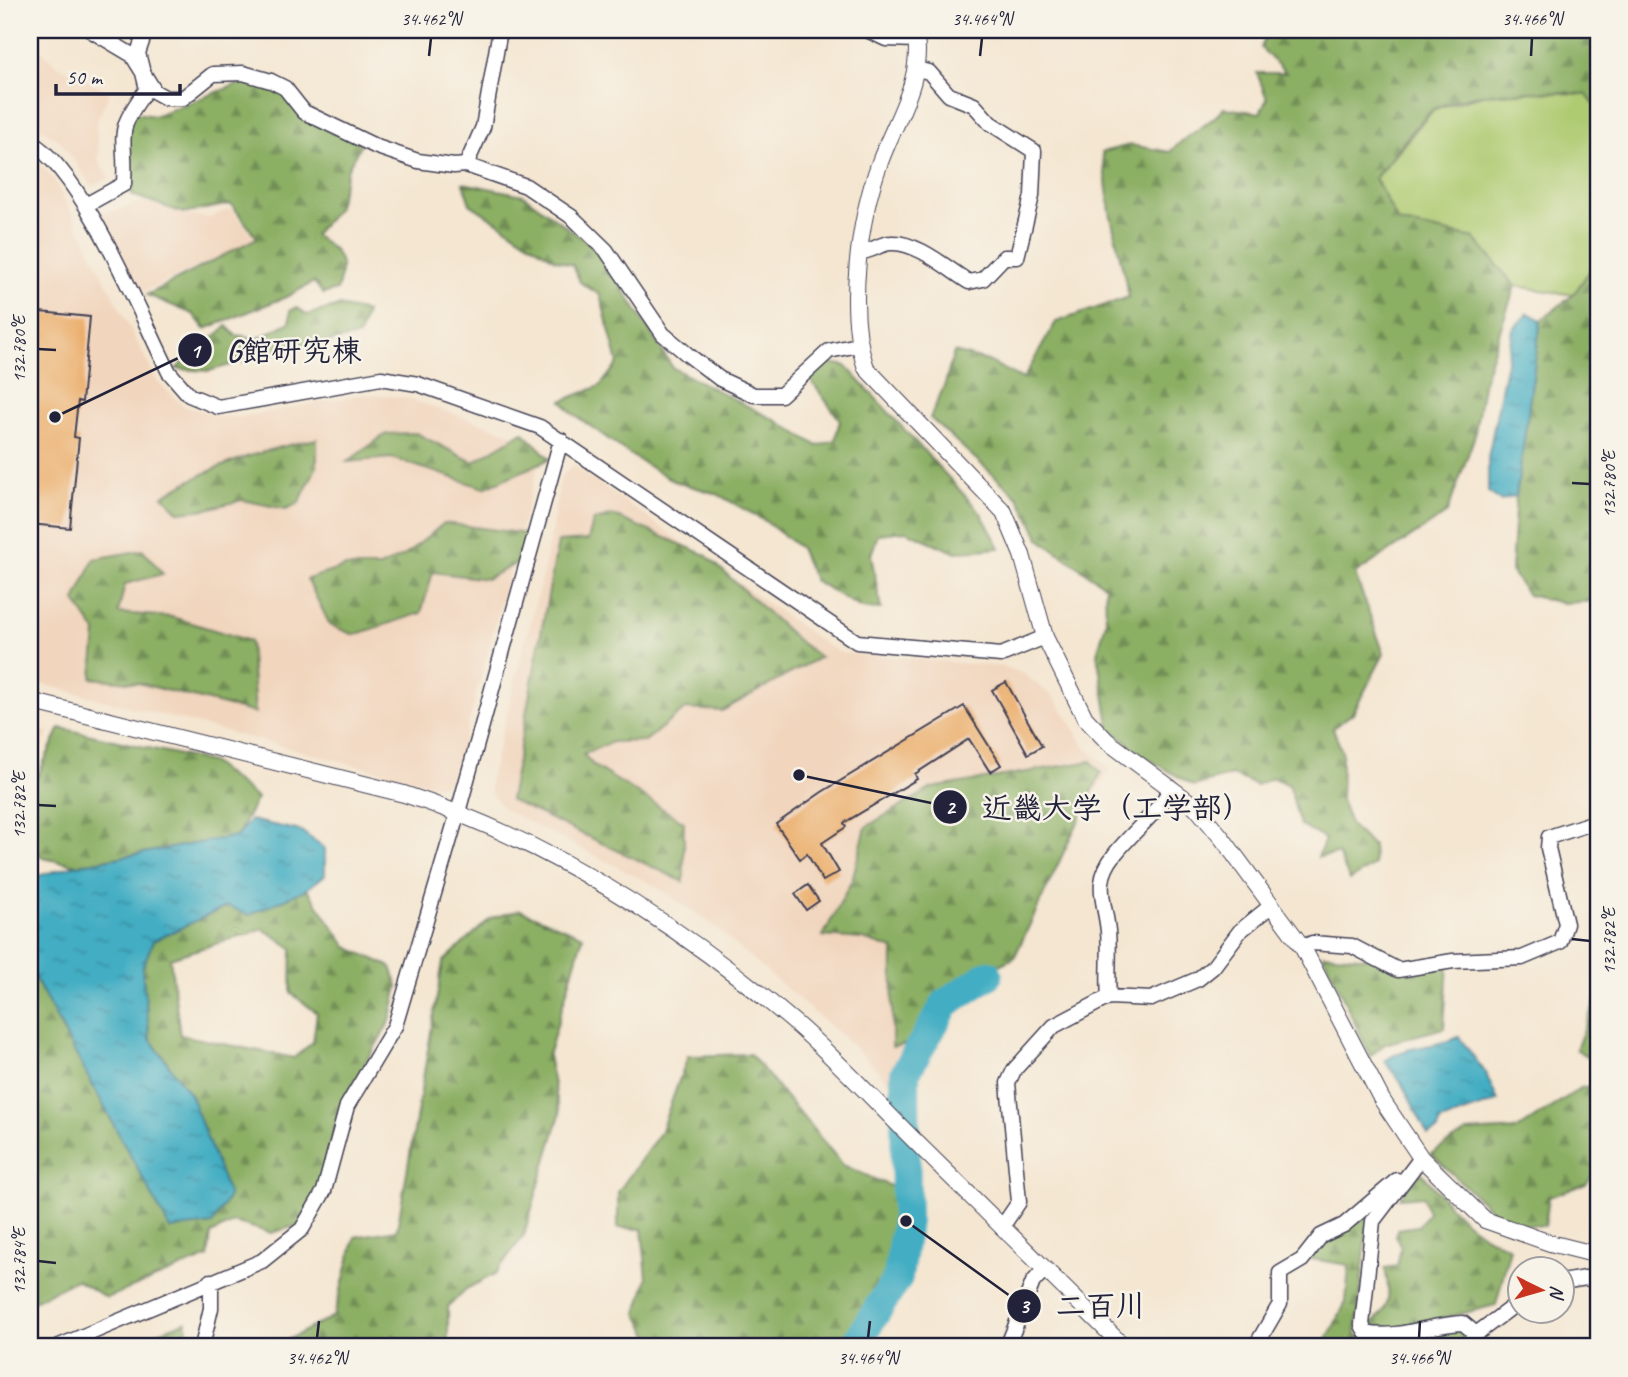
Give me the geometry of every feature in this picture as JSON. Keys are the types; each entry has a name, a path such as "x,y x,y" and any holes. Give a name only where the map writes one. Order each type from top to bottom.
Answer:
{"street":[{"path":"90,30 132,55 141,64 155,92 166,98 184,98 213,74 243,73 285,88 304,112 377,147 418,160 454,166 466,165 526,186 572,217 606,250 663,334 720,379 754,395 781,395 829,351 858,345"},
{"path":"86,205 124,184 121,136 125,118 147,89 138,53 146,30"},
{"path":"466,165 483,127 500,30"},
{"path":"867,30 886,39 916,35 916,69 911,93 880,163 864,215 860,252 858,345 866,368 1004,512 1023,555 1045,637 1085,718 1107,741 1196,807 1272,905 1303,948 1382,1100 1421,1158 1485,1220 1550,1243 1598,1255"},
{"path":"860,252 871,252 888,242 905,244 969,282 983,279 1004,257 1017,257 1032,197 1034,151 989,122 974,105 949,95 929,72 916,69"},
{"path":"30,142 65,172 86,205 169,372 190,395 218,407 381,378 401,380 540,427 857,642 1001,655 1045,637"},
{"path":"57,1347 262,1261 302,1229 324,1191 347,1106 395,1026 561,440"},
{"path":"30,701 228,748 458,811 546,851 652,914 725,966 797,1025 1124,1347"},
{"path":"1109,997 1108,932 1100,893 1104,870 1115,854 1163,803 1171,788"},
{"path":"1303,948 1312,943 1352,946 1398,970 1453,961 1522,958 1538,953 1560,942 1566,924 1548,848 1549,837 1598,821"},
{"path":"1002,1227 1019,1202 1009,1083 1014,1070 1054,1026 1109,997 1151,999 1198,979 1213,967 1240,931 1272,905"},
{"path":"1421,1158 1373,1221 1362,1325 1366,1334 1383,1337 1438,1324 1463,1323 1476,1334"},
{"path":"1255,1347 1280,1304 1280,1273 1303,1260 1321,1236 1343,1225 1395,1180 1404,1180"},
{"path":"1007,1347 1033,1282 1045,1269"},
{"path":"1576,1280 1586,1278 1598,1282"},
{"path":"202,1347 211,1308 211,1281"},
{"path":"1465,1347 1476,1334 1506,1312"}],"shaded area":[{"path":"30,38 55,64 110,93 96,123 99,163 110,178 92,186 60,141 30,121"},
{"path":"30,154 55,181 157,381 184,406 218,416 241,417 365,394 407,398 536,442 543,448 454,777 446,785 433,785 30,681"},
{"path":"144,202 183,215 209,218 230,209 256,239 138,294 100,214"},
{"path":"573,465 829,647 842,653 1004,667 1024,674 1055,698 1084,745 1111,770 901,1067 896,1089 852,1045 709,922 657,887 505,810 490,792 490,779 544,569 561,477"},
{"path":"30,728 49,732 30,767"}],"green space":[{"path":"1240,30 1598,30 1598,110 1586,94 1510,92 1453,101 1430,112 1375,178 1398,222 1474,238 1515,286 1484,379 1474,438 1447,513 1355,574 1384,654 1353,713 1333,728 1342,752 1341,800 1351,826 1373,846 1374,865 1350,880 1338,854 1318,857 1325,839 1300,825 1289,785 1273,778 1256,785 1232,775 1194,786 1140,754 1110,729 1097,654 1106,622 1105,586 1041,540 1018,497 930,418 945,384 954,352 988,361 1023,379 1056,322 1129,297 1110,212 1102,152 1130,145 1170,152 1224,108 1260,113 1267,99 1257,73 1286,73 1261,48 1266,34 1242,37"},
{"path":"254,78 283,91 361,144 348,168 337,209 314,235 339,258 340,280 337,290 323,294 314,282 286,297 205,329 193,314 147,295 257,238 231,204 183,213 132,195 128,138 131,112 154,116"},
{"path":"1533,92 1587,94 1598,110 1598,259 1573,295 1515,286 1474,238 1398,223 1375,178 1434,109 1483,95"},
{"path":"463,183 523,195 599,251 673,368 779,422 818,446 835,440 840,420 809,378 826,362 846,366 981,513 1000,548 954,552 906,531 878,534 871,555 881,609 861,608 814,580 800,548 765,521 717,494 674,481 635,458 572,413 562,401 600,386 618,363 600,295 580,282 573,265 554,259 470,204"},
{"path":"1598,259 1598,601 1562,603 1528,595 1511,571 1516,496 1541,320 1573,295"},
{"path":"339,306 366,312 359,336 273,353 209,371 176,369 227,326 235,335 259,338 290,322 290,311 297,307 306,315"},
{"path":"523,432 550,459 484,488 392,458 347,462 386,434 416,433 473,462"},
{"path":"317,439 317,466 299,503 286,509 242,500 207,509 179,512 163,496 218,467 276,448"},
{"path":"612,515 706,555 796,639 820,657 722,711 685,709 645,741 612,742 583,754 594,766 684,822 684,882 510,800 558,542 588,540 593,521"},
{"path":"444,523 527,534 523,560 486,579 433,572 421,613 354,635 330,625 307,579 345,567 380,567 407,554"},
{"path":"143,550 163,574 125,584 118,613 172,617 250,641 255,713 138,683 92,678 96,632 75,601 94,559"},
{"path":"60,728 211,762 257,798 237,836 77,865 43,858 30,845 30,792"},
{"path":"1091,761 1101,773 1014,958 988,970 941,1001 907,1044 892,1047 893,949 863,939 823,936 852,880 866,827 932,788"},
{"path":"307,889 347,947 391,967 398,986 390,1021 340,1107 320,1188 299,1225 271,1233 234,1222 211,1234 208,1257 107,1298 76,1280 30,1303 30,969 170,1229 191,1096 150,1039 142,969 153,941 227,906 249,915","holes":["263,929 292,948 291,993 317,1013 313,1042 294,1058 180,1035 170,958"]},
{"path":"520,910 583,936 548,1056 560,1114 524,1235 495,1274 466,1289 448,1307 448,1347 274,1347 334,1316 355,1237 397,1230 443,962 491,918"},
{"path":"1323,954 1448,964 1444,1028 1385,1044 1370,1056"},
{"path":"1598,995 1598,1065 1576,1049"},
{"path":"750,1054 843,1165 906,1193 899,1255 858,1347 656,1347 637,1313 647,1278 642,1229 618,1228 618,1192 660,1133 688,1056"},
{"path":"1598,1084 1598,1169 1586,1184 1549,1197 1545,1226 1517,1224 1491,1210 1431,1154 1467,1132 1518,1129 1581,1088"},
{"path":"1422,1173 1460,1217 1481,1233 1510,1248 1509,1254 1506,1254 1496,1305 1382,1334 1368,1327 1382,1313 1388,1301 1385,1268 1397,1266 1401,1247 1395,1235 1398,1229 1418,1226 1428,1213 1423,1196 1400,1198 1410,1183"},
{"path":"1373,1206 1377,1208 1368,1221 1356,1335 1384,1339 1452,1327 1472,1335 1461,1347 1323,1347 1346,1302 1349,1265 1311,1259 1324,1239"},
{"path":"187,1321 186,1347 121,1347"}],"water":[{"path":"1528,313 1541,320 1516,496 1501,501 1488,492 1488,458 1513,329"},
{"path":"250,820 301,831 325,849 325,875 307,889 249,915 227,906 153,941 142,969 150,1039 191,1096 229,1196 212,1224 170,1229 30,969 30,878 77,865 237,836"},
{"path":"1459,1037 1485,1072 1498,1101 1441,1121 1438,1130 1428,1135 1402,1084 1385,1061 1411,1049"}],"building":[{"path":"40,312 90,317 82,402 78,401 74,437 79,438 70,528 30,524 30,433 36,397 32,397"},
{"path":"1006,682 1042,746 1028,754 992,690"},
{"path":"964,706 1001,765 990,772 969,739 915,774 917,779 844,823 846,827 822,843 839,872 823,881 807,854 800,859 776,824 822,792"},
{"path":"808,885 819,901 806,910 795,894"}],"waterway":[{"path":"854,1347 898,1277 906,1221 905,1073 946,1003 988,975"}],"place":[{"name":"G館研究棟","path":"55,417"},
{"name":"近畿大学（工学部）","path":"799,775"},
{"name":"二百川","path":"906,1221"}]}
